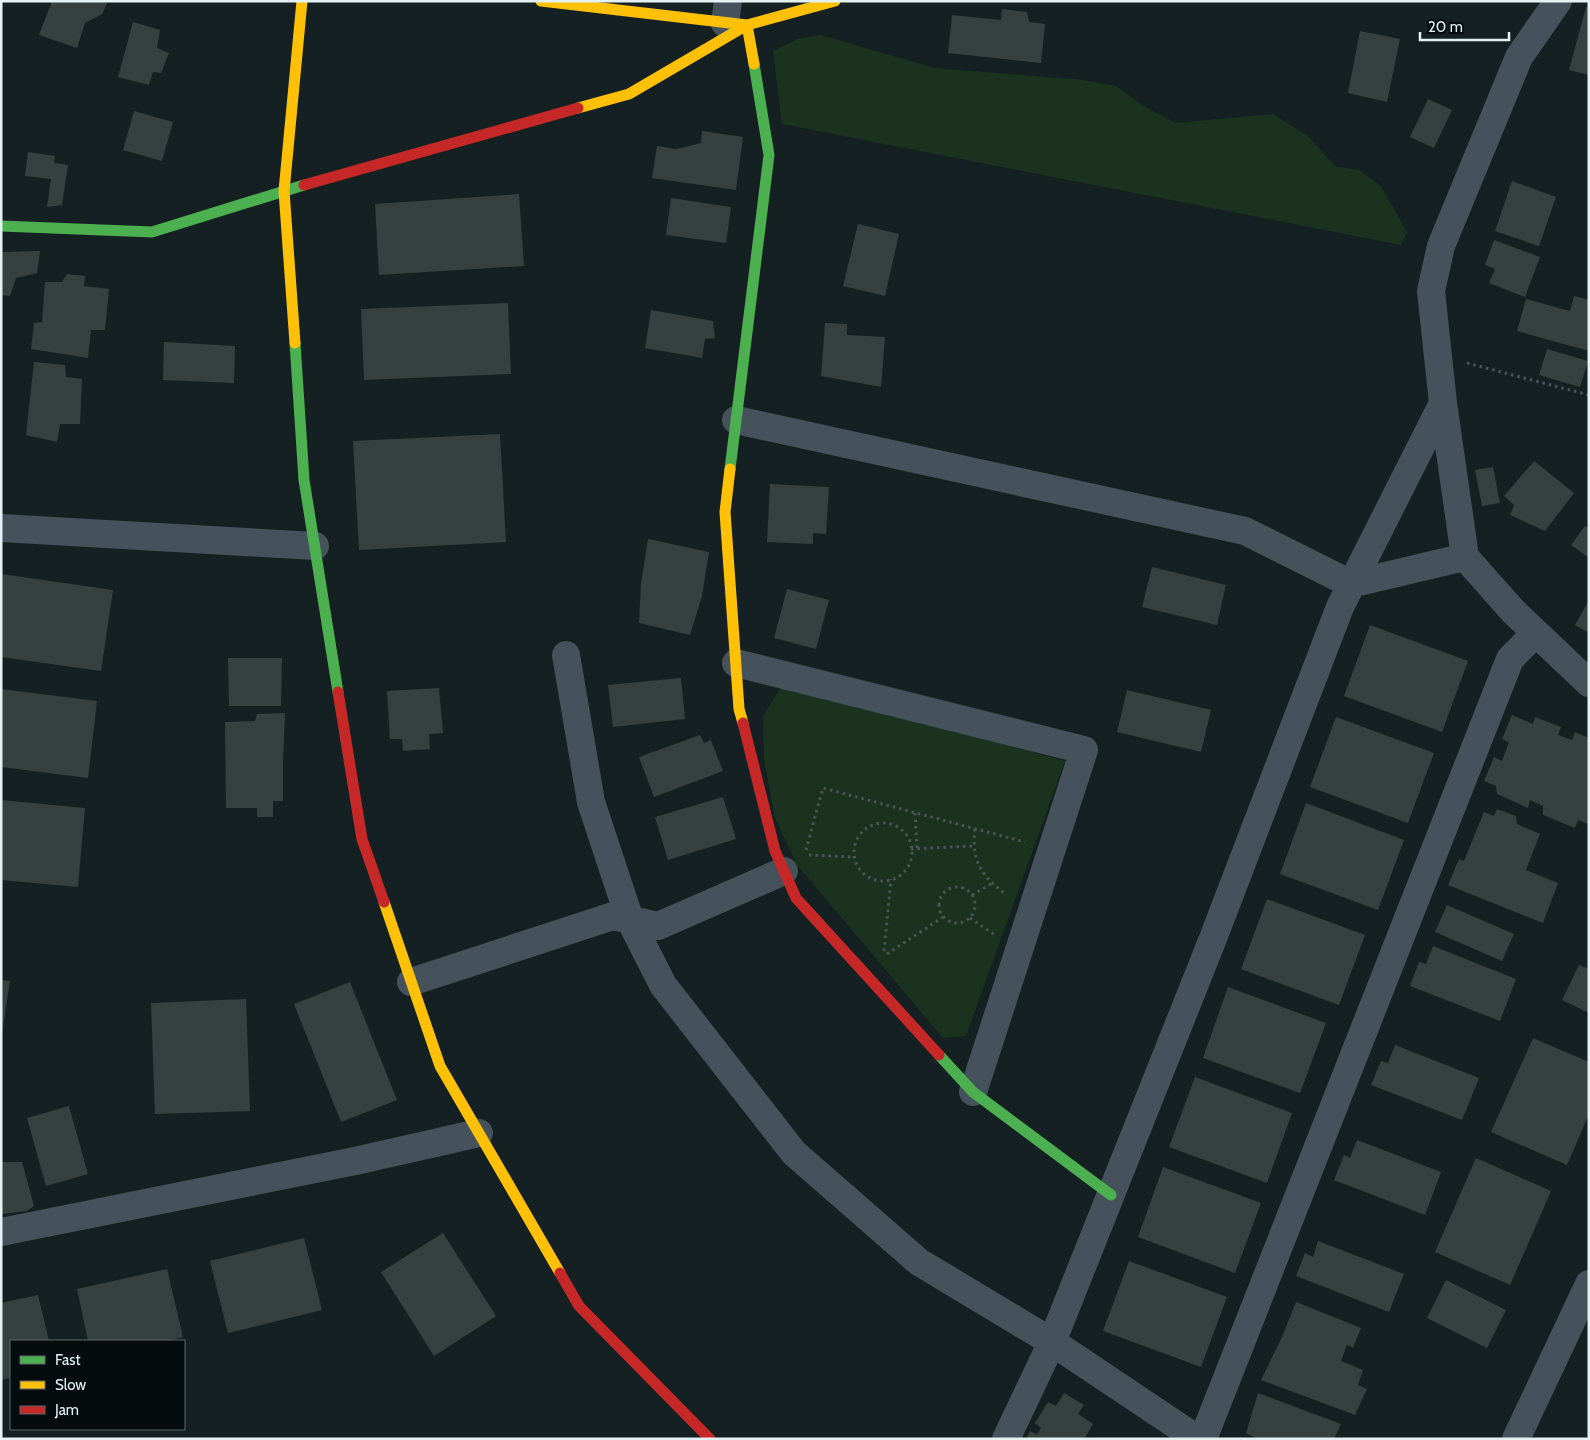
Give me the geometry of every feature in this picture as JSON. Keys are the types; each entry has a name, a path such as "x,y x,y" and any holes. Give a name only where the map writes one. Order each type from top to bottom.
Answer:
{"street":[{"path":"302,1 284,191 304,480 362,839 440,1066 579,1306 710,1439"},
{"path":"541,1 733,16 835,1"},
{"path":"1558,1 1519,57 1441,246 1431,291 1443,403 1465,556 1513,611 1589,683"},
{"path":"1,226 152,232 284,191 629,94 733,16"},
{"path":"733,16 769,155 725,512 740,709 775,851 796,898 973,1092 1111,1196"},
{"path":"1006,1439 1052,1342 1111,1196 1212,941 1340,608 1443,403"},
{"path":"736,420 1245,531 1352,584 1465,556"},
{"path":"1,528 315,546"},
{"path":"1203,1439 1510,659 1536,633"},
{"path":"566,655 590,802 630,920 663,985 794,1153 919,1262 1052,1342 1197,1439"},
{"path":"736,662 1084,750 973,1092"},
{"path":"411,982 613,916 658,926 784,871"},
{"path":"1,1232 355,1161 479,1133"},
{"path":"1516,1439 1589,1284"}],"path":[{"path":"1438,355 1589,395"},
{"path":"854,857 805,855 824,788 1052,849"},
{"path":"915,813 917,848"},
{"path":"879,823 897,827 905,833 910,841 911,849 907,868 900,875 891,879 872,879 864,874 854,857 854,848 862,831 879,823"},
{"path":"975,829 973,846 978,865 991,884 1010,897"},
{"path":"911,849 973,846"},
{"path":"891,879 883,957 942,917"},
{"path":"972,896 991,884"},
{"path":"952,887 963,888 972,896 975,907 973,913 964,922 953,923 942,917 939,912 939,899 946,890 952,887"}],"green space":[{"path":"821,35 935,68 1083,80 1116,86 1145,107 1176,123 1273,114 1308,136 1335,166 1359,170 1381,186 1407,232 1401,245 782,124 773,51 798,39"},
{"path":"783,684 1065,761 966,1036 943,1038 797,865 775,818 764,759 763,716"}],"building":[{"path":"52,1 108,1 102,14 85,23 77,48 39,35"},
{"path":"1586,7 1589,7 1589,75 1569,70"},
{"path":"1002,9 1027,12 1029,22 1045,24 1041,63 948,53 952,15 1001,20"},
{"path":"133,22 160,30 157,48 169,53 161,73 153,72 149,85 118,77"},
{"path":"1360,31 1400,39 1387,102 1348,93"},
{"path":"1428,99 1452,110 1434,148 1410,137"},
{"path":"134,111 173,122 162,161 123,150"},
{"path":"702,131 743,137 736,190 652,178 657,146 676,149 701,143"},
{"path":"28,152 55,156 54,163 68,165 62,205 47,207 51,179 25,176"},
{"path":"1512,181 1556,197 1539,246 1495,231"},
{"path":"519,194 524,266 379,275 375,204"},
{"path":"671,198 731,207 726,243 666,235"},
{"path":"858,224 899,234 885,296 843,286"},
{"path":"1494,240 1540,257 1525,297 1489,283 1495,269 1485,265"},
{"path":"40,251 37,273 16,278 10,296 1,295 1,252"},
{"path":"67,274 85,276 84,286 109,289 105,330 91,330 88,358 31,349 34,323 42,322 45,282 62,282"},
{"path":"1574,296 1589,300 1589,351 1517,331 1526,299 1570,311"},
{"path":"508,303 511,374 364,380 361,309"},
{"path":"651,310 713,321 715,338 705,339 702,358 645,348"},
{"path":"825,323 847,324 847,335 885,337 881,387 821,376"},
{"path":"164,342 235,346 234,383 163,380"},
{"path":"1547,349 1588,361 1580,387 1539,375"},
{"path":"34,362 65,365 66,377 82,379 80,424 60,424 57,442 26,435"},
{"path":"500,434 506,542 359,550 353,441"},
{"path":"1534,461 1574,493 1545,531 1510,515 1514,505 1504,496"},
{"path":"1493,467 1500,503 1482,506 1475,470"},
{"path":"770,484 829,487 826,534 813,533 813,544 767,542"},
{"path":"1585,526 1589,528 1589,558 1571,545"},
{"path":"648,539 709,552 702,596 690,635 639,623 641,583"},
{"path":"1152,567 1226,585 1217,625 1142,607"},
{"path":"2,574 113,590 101,671 1,657"},
{"path":"787,589 829,600 816,649 774,638"},
{"path":"1589,600 1589,633 1575,625"},
{"path":"1370,625 1468,661 1442,732 1344,696"},
{"path":"228,658 282,658 281,706 229,706"},
{"path":"681,678 685,719 613,727 608,685"},
{"path":"439,688 443,733 429,734 430,749 403,751 402,739 390,739 387,691"},
{"path":"1,689 97,701 88,778 1,767"},
{"path":"1127,690 1211,710 1201,752 1117,732"},
{"path":"285,713 283,801 273,801 273,817 257,817 257,808 226,808 225,722 255,721 257,714"},
{"path":"1512,715 1533,724 1535,717 1561,727 1558,735 1572,740 1575,732 1589,738 1588,824 1578,820 1575,828 1543,815 1543,806 1530,800 1528,808 1497,794 1496,786 1484,781 1494,757 1502,761 1509,742 1502,739"},
{"path":"1336,717 1434,753 1408,823 1310,787"},
{"path":"700,735 704,743 711,740 723,771 654,797 639,757"},
{"path":"723,797 736,839 668,860 655,817"},
{"path":"1,800 85,808 78,887 1,880"},
{"path":"1306,803 1404,840 1378,910 1280,874"},
{"path":"1497,809 1516,816 1517,824 1540,834 1526,870 1558,883 1543,923 1448,885 1459,859 1464,861 1484,812 1494,816"},
{"path":"1267,899 1365,935 1339,1005 1241,969"},
{"path":"1447,905 1514,934 1502,961 1435,932"},
{"path":"1433,946 1516,979 1500,1021 1410,986 1419,962 1426,964"},
{"path":"1579,965 1589,969 1589,1013 1562,1000"},
{"path":"1,980 10,981 2,1033 1,1033"},
{"path":"350,982 397,1100 341,1122 294,1004"},
{"path":"1228,987 1326,1023 1300,1093 1203,1058"},
{"path":"246,999 250,1111 155,1114 151,1003"},
{"path":"1533,1038 1589,1062 1589,1114 1567,1165 1491,1132"},
{"path":"1395,1045 1479,1078 1462,1120 1371,1085 1381,1061 1388,1063"},
{"path":"1195,1077 1292,1113 1267,1183 1169,1147"},
{"path":"69,1106 88,1174 46,1186 27,1118"},
{"path":"1357,1140 1441,1172 1425,1215 1334,1180 1344,1155 1350,1158"},
{"path":"1476,1158 1551,1191 1510,1285 1435,1252"},
{"path":"1,1162 22,1162 34,1206 27,1211 1,1214"},
{"path":"1163,1167 1261,1203 1235,1273 1138,1237"},
{"path":"443,1233 496,1316 434,1356 381,1272"},
{"path":"304,1238 322,1310 228,1333 210,1261"},
{"path":"1318,1241 1404,1274 1389,1312 1296,1276 1305,1253 1313,1257"},
{"path":"1129,1261 1227,1297 1201,1367 1103,1331"},
{"path":"167,1269 183,1337 170,1340 88,1340 77,1289"},
{"path":"1446,1280 1506,1310 1487,1348 1427,1318"},
{"path":"38,1295 49,1340 10,1340 10,1378 1,1380 1,1303"},
{"path":"1296,1302 1361,1328 1353,1348 1347,1345 1341,1361 1363,1370 1358,1385 1367,1389 1355,1415 1261,1380 1282,1337"},
{"path":"1064,1393 1084,1405 1078,1414 1093,1424 1084,1439 1026,1439 1030,1431 1037,1435 1041,1428 1035,1423 1048,1402 1056,1406"},
{"path":"1258,1393 1341,1424 1334,1439 1258,1439 1246,1433"}],"traffic: fast":[{"path":"730,469 769,155 754,64"},
{"path":"1,226 152,232 304,185"},
{"path":"295,343 304,480 338,692"},
{"path":"939,1055 973,1092 1111,1195"}],"traffic: slow":[{"path":"295,343 284,191 302,1"},
{"path":"541,1 747,25 754,64"},
{"path":"578,108 629,94 747,25 835,1"},
{"path":"730,469 725,512 739,709 743,723"},
{"path":"384,902 440,1066 560,1273"}],"traffic: jam":[{"path":"304,185 578,108"},
{"path":"338,692 362,839 384,902"},
{"path":"743,723 775,851 796,898 939,1055"},
{"path":"560,1273 579,1306 710,1439"}]}
